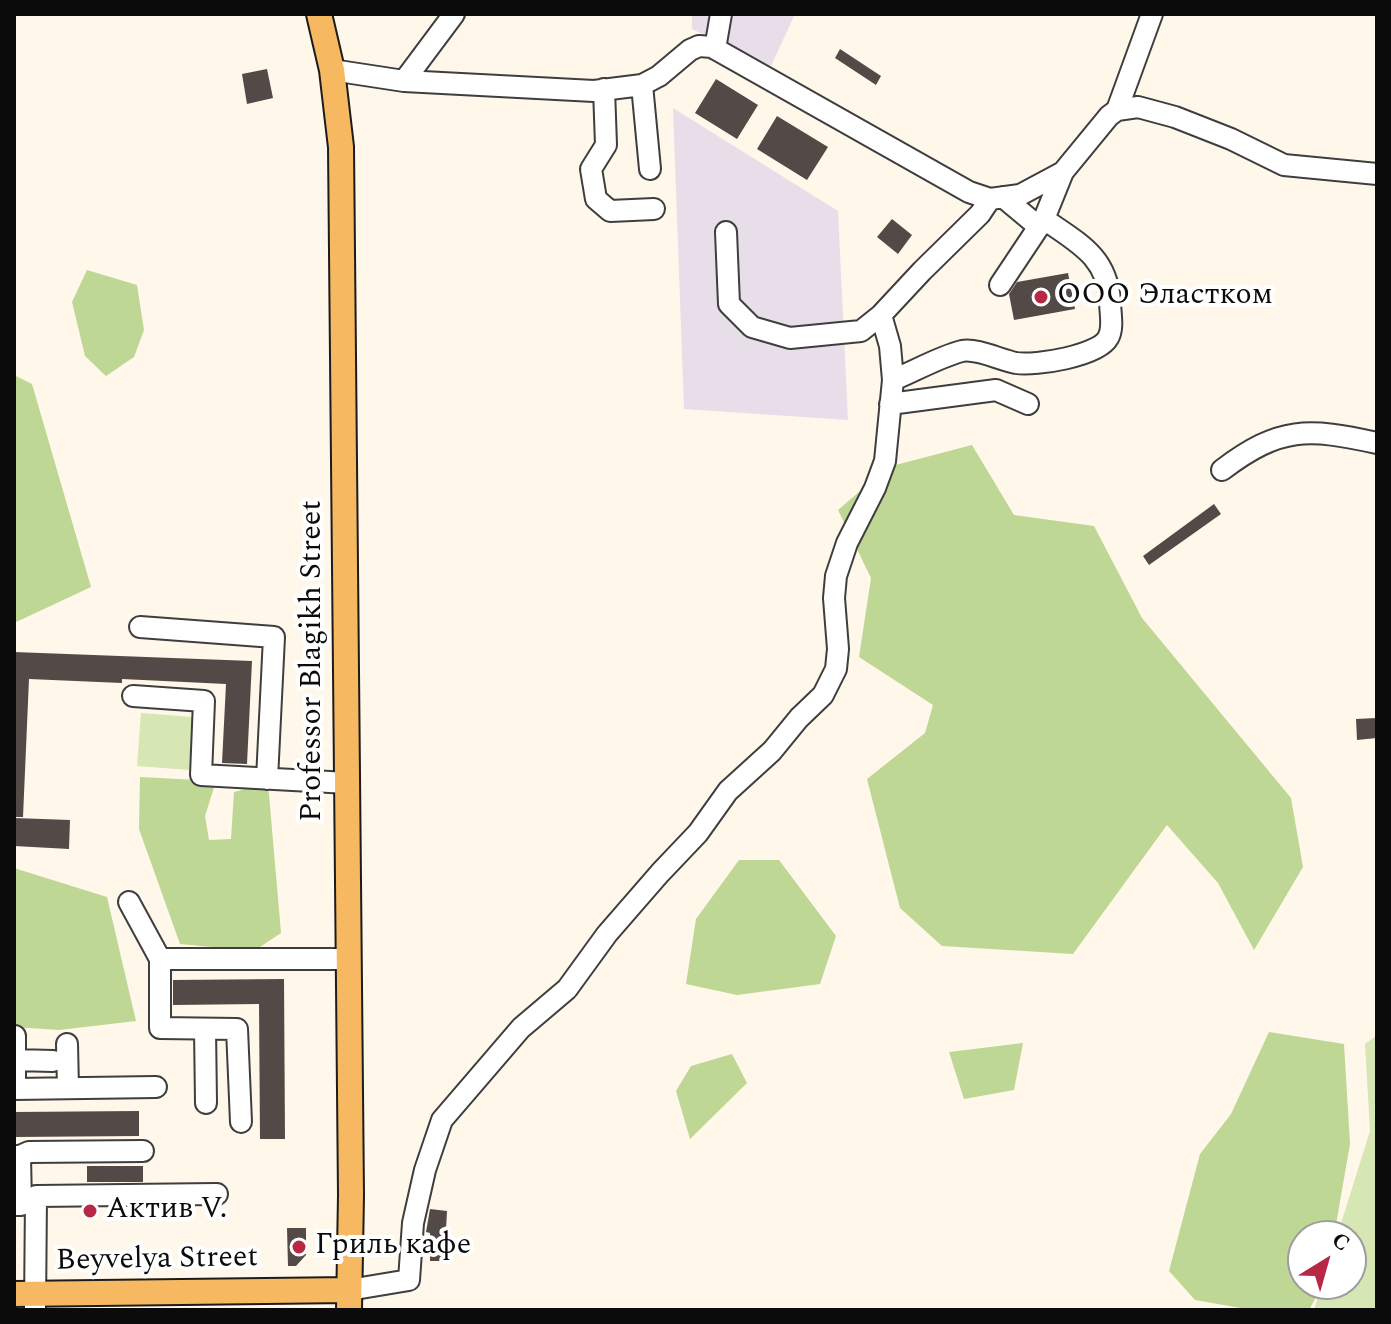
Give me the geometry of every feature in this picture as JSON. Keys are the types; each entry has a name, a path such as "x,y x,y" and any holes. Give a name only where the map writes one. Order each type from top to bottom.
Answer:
{"main road":[{"name":"Professor Blagikh Street","path":"319,14 332,70 341,147 348,783 349,1300"},
{"name":"Beyvelya Street","path":"28,1300 349,1300"}],"lane":[{"path":"404,81 454,14"},
{"path":"715,49 721,14"},
{"path":"1117,110 1152,14"},
{"path":"332,70 404,81 604,89 642,85 659,76 690,50 699,46 715,49 969,192 996,198 1080,244 1099,263 1108,281 1111,329 1107,341 1092,352 1019,364 965,350 893,380"},
{"path":"642,85 650,169"},
{"path":"604,89 606,145 591,169 596,199 610,211 654,209"},
{"path":"1000,285 1042,223 1063,172 1103,120 1117,110 1138,107 1175,117 1231,139 1284,165 1377,174"},
{"path":"726,232 729,304 752,327 790,338 861,331 881,315 996,198 1020,195 1063,172"},
{"path":"349,1300 409,1280 413,1223 425,1170 442,1120 521,1028 567,989 607,934 698,833 728,791 772,751 823,695 836,669 836,576 847,543 885,461 893,380 890,346 881,315"},
{"path":"890,404 996,390 1028,404"},
{"path":"1222,470 1267,440 1298,432 1377,443"},
{"path":"140,627 274,637 267,779"},
{"path":"133,696 204,701 201,775 348,783"},
{"path":"129,902 160,959 160,1028 237,1029 241,1122"},
{"path":"160,959 349,959"},
{"path":"205,1029 206,1103"},
{"path":"15,1036 15,1089 156,1087"},
{"path":"67,1044 68,1088"},
{"path":"15,1060 53,1061"},
{"path":"14,1205 21,1205 17,1156 29,1152 143,1151"},
{"path":"28,1300 36,1196 217,1194"}],"shaded area":[{"path":"692,14 795,14 771,66 692,29"},
{"path":"673,108 838,211 848,420 684,409"}],"green space":[{"path":"87,270 137,285 144,330 134,357 106,376 85,356 72,302"},
{"path":"14,375 32,384 91,587 14,623"},
{"path":"972,445 1014,515 1094,526 1142,618 1291,798 1303,867 1254,950 1218,883 1167,825 1073,954 942,946 900,908 867,779 925,733 933,705 859,657 871,578 838,510 888,467"},
{"path":"141,713 193,717 189,770 137,766"},
{"path":"140,777 216,781 205,816 209,840 231,839 234,792 268,783 281,933 254,951 180,944 139,829"},
{"path":"739,860 779,860 836,936 820,984 737,995 686,984 696,919"},
{"path":"14,868 107,897 136,1021 59,1030 14,1027"},
{"path":"1269,1032 1344,1044 1350,1144 1337,1220 1287,1220 1287,1300 1314,1300 1309,1310 1252,1310 1195,1300 1169,1271 1200,1154 1231,1114"},
{"path":"1377,1035 1377,1310 1314,1310 1317,1300 1367,1300 1367,1220 1342,1220 1370,1131 1365,1044"},
{"path":"1023,1043 1014,1090 964,1099 949,1052"},
{"path":"732,1054 747,1083 690,1139 676,1091 691,1066"}],"building":[{"path":"840,49 881,76 876,85 835,58"},
{"path":"267,69 273,98 247,104 242,74"},
{"path":"716,79 758,105 737,139 695,113"},
{"path":"777,116 828,147 807,180 757,149"},
{"path":"892,219 912,235 898,254 877,237"},
{"name":"ООО Эластком","path":"1068,273 1075,309 1014,320 1009,294 1017,282"},
{"path":"1214,504 1221,514 1149,565 1143,556"},
{"path":"14,652 252,661 247,764 222,763 226,684 29,679 23,817 14,817"},
{"path":"1376,718 1377,738 1357,740 1356,719"},
{"path":"14,818 70,820 69,849 14,846"},
{"path":"284,979 285,1139 260,1139 259,1004 173,1005 173,980"},
{"path":"139,1111 139,1136 14,1137 14,1112"},
{"path":"87,1166 143,1166 143,1182 87,1182"},
{"path":"430,1209 447,1211 447,1261 430,1261 430,1233 426,1232"},
{"path":"287,1228 306,1228 306,1255 296,1266 288,1266"}],"place":[{"name":"ООО Эластком","path":"1041,297"},
{"name":"Актив V.","path":"90,1211"},
{"name":"Гриль кафе","path":"299,1247"}]}
